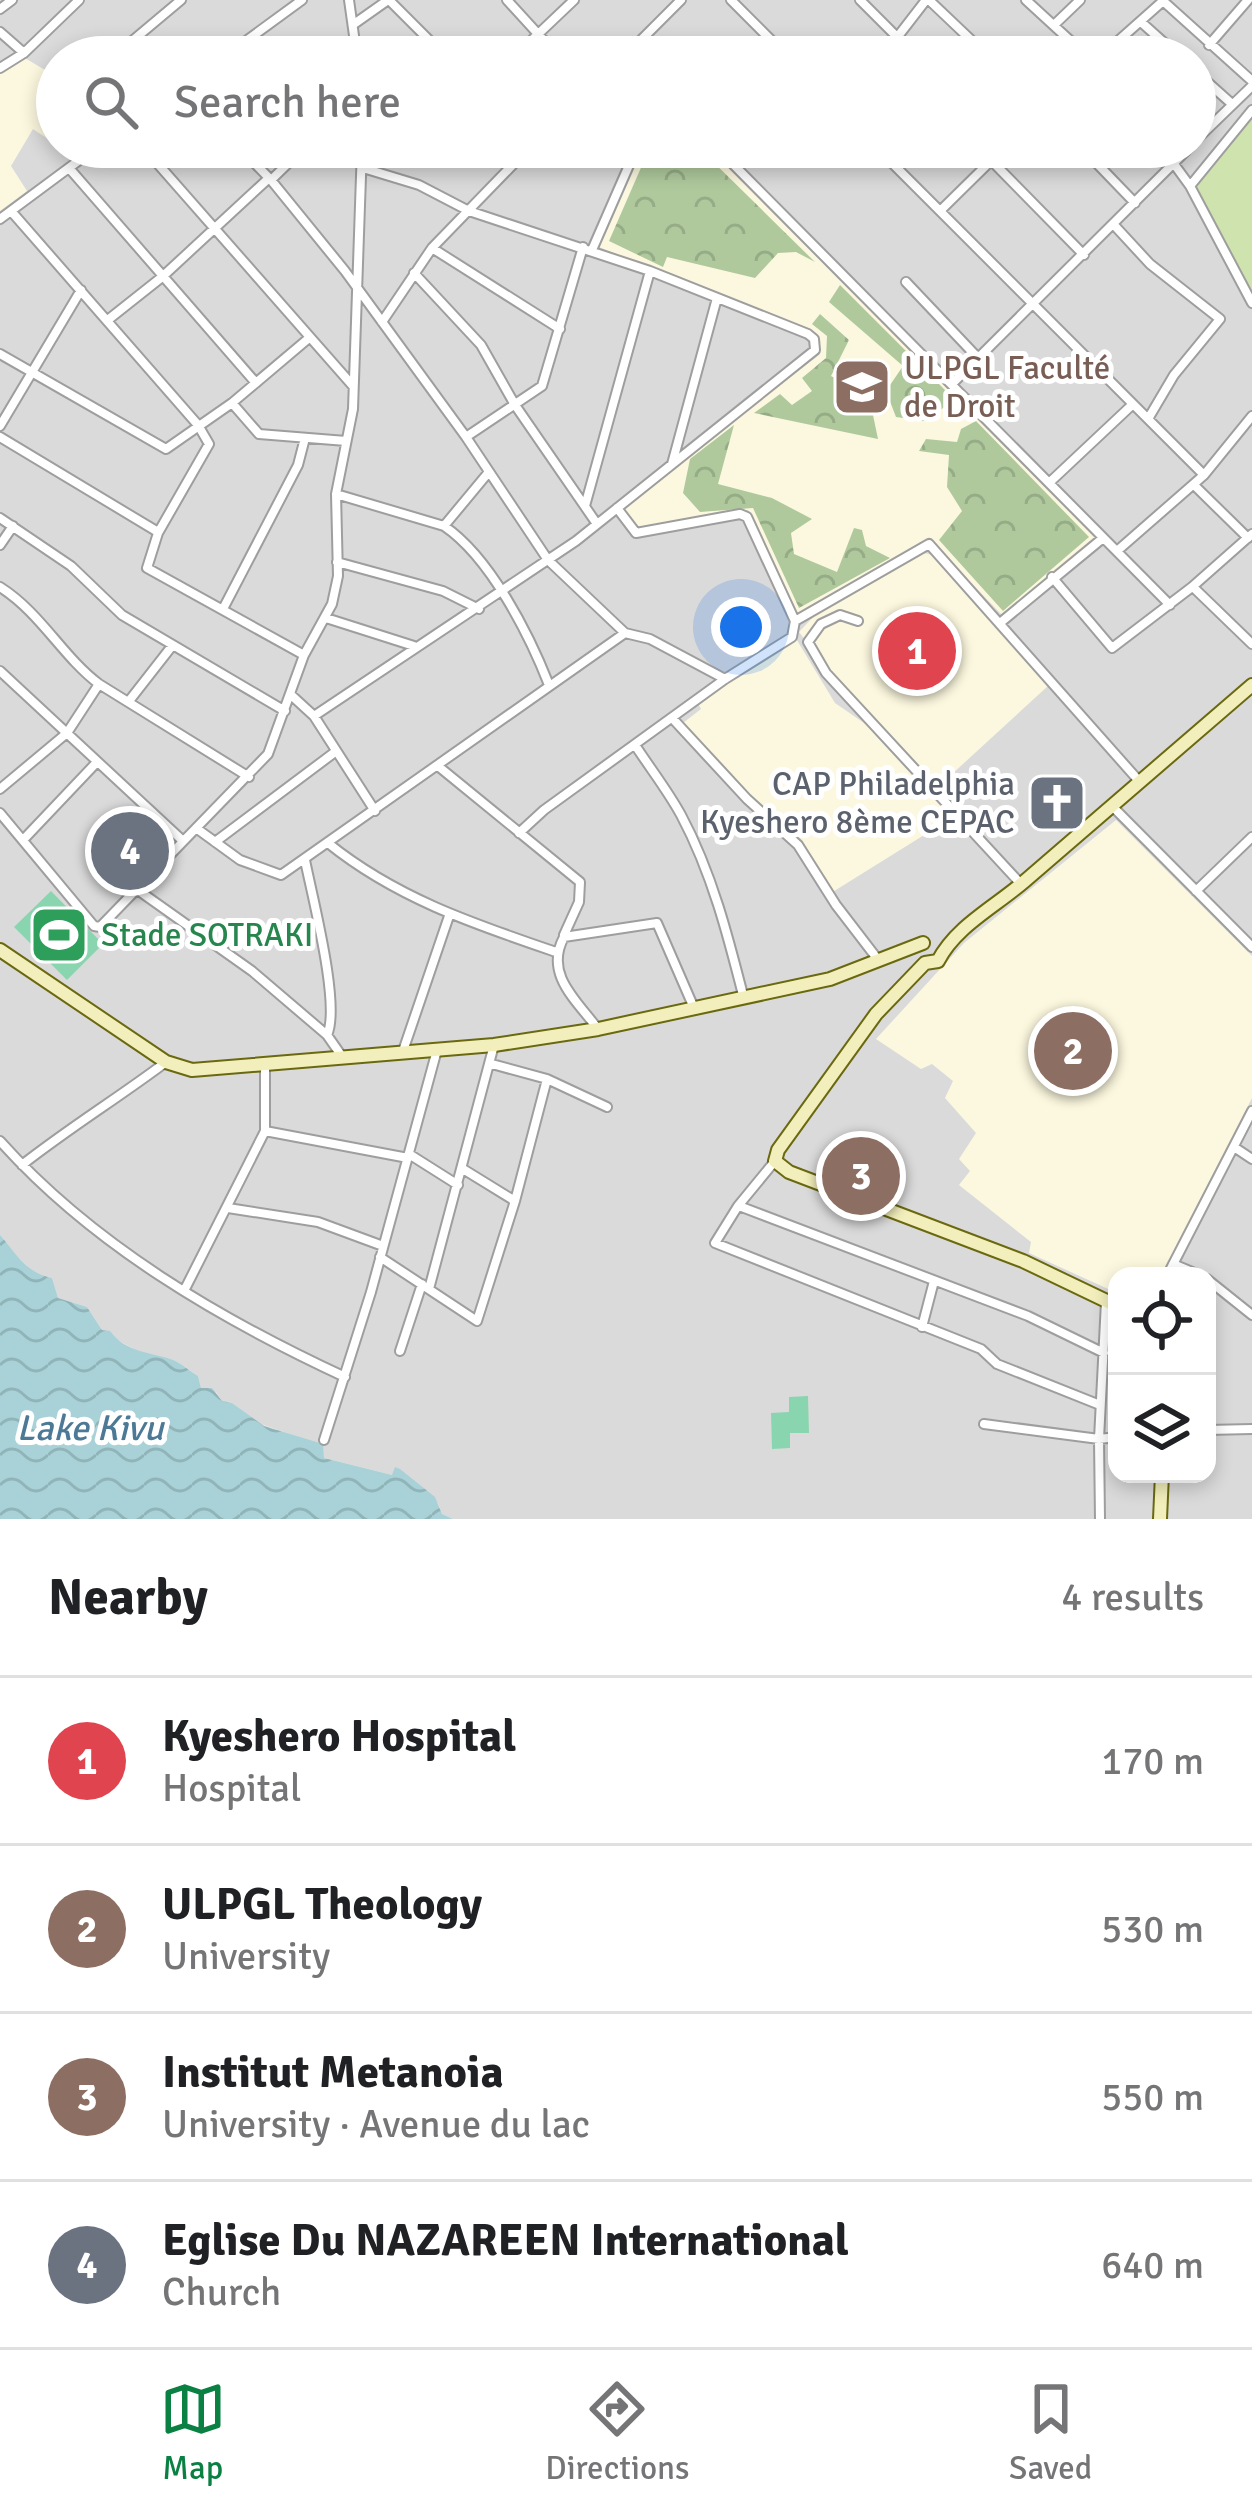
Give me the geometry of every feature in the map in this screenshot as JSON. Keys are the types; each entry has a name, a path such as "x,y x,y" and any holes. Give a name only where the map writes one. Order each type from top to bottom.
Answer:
{"main road":[{"path":"1108,1301 1023,1262 789,1172 775,1161 778,1150 876,1014 925,963 938,961 943,949 976,917 1252,686"},
{"path":"0,950 166,1062 192,1070 494,1045 598,1029 830,979 923,943 936,941 943,949"},
{"path":"923,943 918,952 925,963"},
{"path":"1160,1519 1162,1483"}],"street":[{"path":"0,10 12,0"},
{"path":"137,36 181,0"},
{"path":"253,36 302,0"},
{"path":"349,0 355,36"},
{"path":"354,24 388,0 425,36"},
{"path":"507,0 538,34 574,0"},
{"path":"645,36 680,0"},
{"path":"731,0 767,36"},
{"path":"860,0 897,36"},
{"path":"899,36 927,0 966,36"},
{"path":"1026,0 1065,36"},
{"path":"1054,26 1080,0"},
{"path":"1216,37 1248,0"},
{"path":"1125,36 1162,1 1199,36"},
{"path":"40,36 72,3"},
{"path":"1141,22 1157,36"},
{"path":"0,32 23,53"},
{"path":"0,68 36,40"},
{"path":"1216,51 1252,83 1216,119"},
{"path":"1216,90 1232,104"},
{"path":"1216,154 1252,110"},
{"path":"161,168 354,387"},
{"path":"259,168 356,285 548,560 625,633 650,639 725,679"},
{"path":"109,320 282,168"},
{"path":"382,322 432,248 510,168"},
{"path":"466,437 542,386 588,249 627,168"},
{"path":"737,168 1170,604"},
{"path":"897,168 1204,475"},
{"path":"940,211 983,168"},
{"path":"999,168 1084,255"},
{"path":"1101,168 1135,203"},
{"path":"953,383 1170,168"},
{"path":"1177,168 1252,303"},
{"path":"1190,185 1204,168"},
{"path":"0,219 68,169 256,383"},
{"path":"0,813 94,926 100,927 268,754 304,655 336,592 336,494 354,387 363,169 419,185 469,211 650,271 814,340 815,350 597,524 479,609 314,716"},
{"path":"11,212 198,425 209,446 158,532 147,568 304,655"},
{"path":"1114,225 1150,264 1220,320 1177,371 1148,419"},
{"path":"432,248 560,329"},
{"path":"585,506 650,271"},
{"path":"414,273 481,345 515,405 597,524"},
{"path":"906,282 978,358"},
{"path":"0,426 81,290"},
{"path":"671,465 718,298"},
{"path":"0,354 163,449 232,403 309,338"},
{"path":"232,403 259,434 346,441"},
{"path":"1050,482 1132,404"},
{"path":"1118,550 1204,475 1252,416"},
{"path":"0,437 158,532"},
{"path":"224,607 298,465 305,438"},
{"path":"444,526 488,473"},
{"path":"1052,578 1110,648 1250,536 1193,484"},
{"path":"336,494 444,526 469,546 533,646 548,686"},
{"path":"519,832 725,679 792,637 795,621 744,515 636,533 616,508"},
{"path":"0,518 71,566 113,609 285,711"},
{"path":"0,545 13,526"},
{"path":"1000,623 1103,538"},
{"path":"795,621 929,544 1138,781"},
{"path":"337,562 443,591 479,609"},
{"path":"0,587 42,621 77,666 99,684 249,777"},
{"path":"1192,587 1252,644"},
{"path":"858,621 839,615 821,624 808,642 811,650 826,673 1021,884"},
{"path":"326,618 416,646"},
{"path":"196,828 240,860 275,875 305,860 625,633"},
{"path":"129,701 172,646"},
{"path":"0,686 4,673 183,841"},
{"path":"0,789 67,733 99,684"},
{"path":"290,694 314,716 375,811"},
{"path":"673,719 747,799 798,845 879,961"},
{"path":"635,745 680,812 703,862 716,893 744,1000"},
{"path":"215,842 335,752"},
{"path":"22,840 97,762"},
{"path":"438,766 580,882 579,902 556,952 556,971 598,1029"},
{"path":"1112,806 1252,947"},
{"path":"1196,891 1252,837"},
{"path":"328,843 367,875 449,915 556,952"},
{"path":"305,860 328,978 332,1026 327,1035"},
{"path":"135,888 210,938 327,1035 341,1055"},
{"path":"403,1051 449,915"},
{"path":"564,937 657,923 695,1010"},
{"path":"400,1351 463,1169 494,1045"},
{"path":"324,1440 437,1048"},
{"path":"22,1165 166,1062"},
{"path":"184,1289 265,1131 265,1064"},
{"path":"492,1064 548,1078 607,1107"},
{"path":"228,1208 318,1222 381,1251 477,1321 548,1078"},
{"path":"1172,1267 1252,1111"},
{"path":"265,1131 409,1156 458,1185"},
{"path":"0,1141 91,1224 184,1289 250,1333 345,1377"},
{"path":"1234,1147 1252,1159"},
{"path":"775,1161 715,1243 981,1349 998,1364 1100,1405"},
{"path":"463,1169 515,1201"},
{"path":"738,1206 1028,1316 1104,1353"},
{"path":"1173,1264 1180,1267"},
{"path":"922,1328 934,1281"},
{"path":"1216,1286 1252,1315"},
{"path":"1100,1519 1100,1405 1108,1328"},
{"path":"984,1424 1108,1438"},
{"path":"1216,1430 1252,1429"}],"shaded area":[{"path":"0,0 1252,0 1252,109 1216,150 1216,36 36,36 36,168 1201,168 1191,179 1252,298 1252,1519 453,1519 442,1514 438,1503 392,1475 324,1458 316,1443 258,1423 222,1401 216,1392 201,1388 198,1376 179,1363 147,1356 114,1338 110,1331 102,1330 87,1307 58,1298 52,1278 34,1274 0,1235"},
{"path":"23,57 36,65 36,131 33,129 11,166 27,191 0,211 0,72"},
{"name":"ULPGL Faculté de Droit","path":"634,168 729,168 1095,538 1002,615 927,542 797,614 748,510 636,527 622,508 820,354 818,336 599,247"},
{"path":"919,552 937,556 1049,685 939,786 829,671 799,632 817,613"},
{"path":"795,637 835,703 880,734 953,817 831,893 802,840 749,795 683,723 701,709 698,703"},
{"path":"1116,820 1252,956 1252,1098 1166,1267 1108,1267 1108,1289 1029,1253 1031,1242 959,1185 970,1171 959,1159 976,1133 945,1098 953,1081 932,1064 921,1069 876,1039 964,943"}],"green space":[{"path":"1252,116 1252,295 1195,186 1210,168 1216,168 1216,160"},
{"path":"641,168 719,168 815,262 796,252 778,253 755,278 667,257 663,267 609,241"},
{"path":"840,285 961,406 946,406 924,421 896,417 886,391 903,366 829,302"},
{"path":"820,314 849,340 831,376 869,396 878,439 754,413 780,394 792,405 812,391 802,378 826,358 827,336 812,324"},
{"path":"976,421 1089,537 1003,611 939,540 962,511 947,487 949,455 919,451 926,439 957,442 961,429"},
{"path":"734,425 718,484 772,498 812,519 791,533 794,554 837,572 854,528 862,530 866,546 890,558 799,608 753,508 700,512 683,493 690,459"},
{"name":"Stade SOTRAKI","path":"51,891 103,944 67,980 14,927"},
{"path":"808,1396 809,1433 790,1433 790,1448 772,1449 771,1413 789,1412 789,1397"}],"water":[{"name":"Lake Kivu","path":"0,1235 28,1267 52,1278 58,1298 87,1307 102,1330 124,1344 179,1363 198,1376 201,1388 212,1388 222,1401 264,1426 323,1444 324,1458 392,1475 395,1467 400,1469 435,1497 442,1514 453,1519 0,1519"}],"place":[{"name":"ULPGL Faculté de Droit","path":"862,387"},
{"name":"Kyeshero Hospital","path":"917,651"},
{"name":"CAP Philadelphia Kyeshero 8ème CEPAC","path":"1057,803"},
{"name":"Eglise Du NAZAREEN International","path":"130,851"},
{"name":"Stade SOTRAKI","path":"59,935"},
{"name":"ULPGL Theology","path":"1073,1051"},
{"name":"Institut Metanoia","path":"861,1176"}]}
